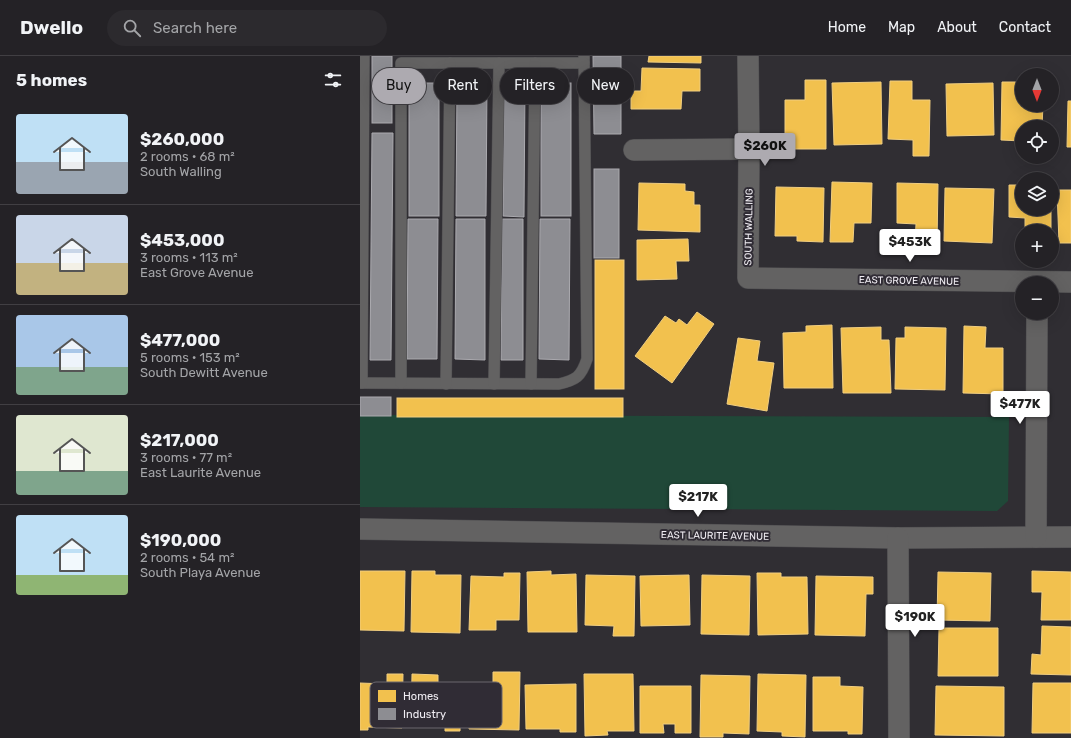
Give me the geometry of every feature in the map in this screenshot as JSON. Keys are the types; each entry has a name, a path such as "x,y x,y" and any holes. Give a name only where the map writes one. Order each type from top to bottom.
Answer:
{"street":[{"name":"SOUTH WALLING","path":"748,56 748,278"},
{"path":"634,150 749,149"},
{"name":"EAST GROVE AVENUE","path":"748,278 1015,282"},
{"name":"EAST GROVE AVENUE","path":"1059,282 1071,282"},
{"path":"1036,537 1037,320"},
{"name":"EAST LAURITE AVENUE","path":"360,529 898,538 1071,537"},
{"path":"898,538 898,738"}],"lane":[{"path":"364,56 361,383 558,384 574,380 584,368 587,358 584,59 535,63 450,63 401,59 401,383"},
{"path":"446,384 450,63"},
{"path":"494,384 499,63"},
{"path":"531,384 535,63"}],"green space":[{"path":"360,415 1009,417 1008,501 997,511 360,507"}],"building: Homes":[{"path":"649,56 701,56 701,63 648,62"},
{"path":"642,68 700,69 700,91 682,91 681,109 631,109 631,104 634,104 634,91 641,91"},
{"path":"805,80 826,80 826,149 785,149 785,100 805,100"},
{"path":"890,81 912,81 912,100 930,100 929,156 913,156 913,140 888,139"},
{"path":"881,82 882,144 834,145 832,83"},
{"path":"1002,82 1015,82 1015,112 1043,112 1042,120 1015,120 1015,141 1001,140"},
{"path":"993,83 994,135 947,136 946,84"},
{"path":"1068,101 1071,101 1071,147 1067,147"},
{"path":"832,182 872,183 871,223 854,223 853,242 830,242"},
{"path":"639,183 685,184 685,191 694,192 694,205 700,205 700,232 638,230"},
{"path":"897,183 938,184 937,243 915,243 916,224 897,223"},
{"path":"1009,185 1015,185 1015,216 1051,216 1051,224 1025,224 1025,218 1009,217"},
{"path":"776,187 824,188 823,242 797,241 797,236 775,236"},
{"path":"945,188 994,189 992,243 944,241"},
{"path":"1059,190 1071,190 1071,243 1059,243"},
{"path":"688,239 689,261 676,261 677,279 637,280 637,240"},
{"path":"595,260 624,260 624,389 595,389"},
{"path":"697,312 714,324 672,383 635,356 665,316 676,323 679,319 687,325"},
{"path":"832,325 833,388 784,388 783,333 806,332 806,326"},
{"path":"964,326 986,327 985,348 1003,348 1003,394 963,393"},
{"path":"881,327 881,340 889,340 891,393 843,393 841,328"},
{"path":"905,327 946,328 945,390 895,389 896,338 905,338"},
{"path":"738,338 760,341 757,361 774,363 767,411 727,404"},
{"path":"397,398 623,398 623,417 397,417"},
{"path":"360,571 405,571 404,631 360,630"},
{"path":"412,571 435,571 435,575 461,575 460,633 411,632"},
{"path":"551,571 551,575 576,574 577,632 528,632 527,572"},
{"path":"1032,571 1071,572 1071,620 1041,620 1042,592 1032,592"},
{"path":"938,572 991,573 990,621 937,620"},
{"path":"504,573 520,573 519,620 496,620 496,630 469,630 471,576 504,577"},
{"path":"757,573 781,573 781,577 807,577 808,634 758,635"},
{"path":"586,575 635,576 634,636 613,636 614,626 585,625"},
{"path":"689,575 690,625 641,626 640,576"},
{"path":"702,575 750,576 749,635 701,634"},
{"path":"816,576 873,577 873,594 866,594 865,636 815,635"},
{"path":"1042,626 1071,627 1071,675 1031,674 1032,654 1041,655"},
{"path":"939,628 998,628 998,676 938,676"},
{"path":"493,672 520,672 519,730 469,729 502,728 502,682 493,682"},
{"path":"387,674 403,674 403,682 387,682"},
{"path":"412,674 438,675 438,682 412,682"},
{"path":"584,674 633,674 634,731 607,731 608,735 585,736"},
{"path":"758,674 806,675 805,737 782,736 782,732 757,731"},
{"path":"701,675 750,676 749,734 723,733 723,737 700,737"},
{"path":"813,677 840,677 840,686 863,687 862,734 848,734 848,731 813,731"},
{"path":"360,683 370,683 370,727 368,727 368,730 360,730"},
{"path":"1033,683 1071,683 1071,733 1032,733"},
{"path":"576,684 576,732 560,732 560,729 526,729 525,685"},
{"path":"640,686 691,686 691,733 675,733 675,724 663,724 664,733 640,733"},
{"path":"936,686 1004,687 1004,736 935,735"},
{"path":"445,728 460,728 460,731 445,731"}],"building: Industry":[{"path":"372,56 392,56 392,68 372,68"},
{"path":"593,56 621,56 621,68 593,68"},
{"path":"426,83 434,83 434,104 439,104 439,216 409,216 409,104 426,104"},
{"path":"569,83 571,83 571,216 541,216 541,104 569,104"},
{"path":"372,104 392,104 392,123 372,123"},
{"path":"457,104 487,104 486,216 456,216"},
{"path":"504,104 525,104 524,217 503,216"},
{"path":"594,104 621,104 621,134 594,134"},
{"path":"372,133 393,133 391,360 370,360"},
{"path":"594,169 619,169 619,258 594,258"},
{"path":"408,219 438,219 437,359 407,359"},
{"path":"456,219 485,219 485,360 455,359"},
{"path":"502,219 523,219 523,360 501,360"},
{"path":"540,219 570,219 569,360 539,359"},
{"path":"360,397 391,397 391,416 360,416"}]}
